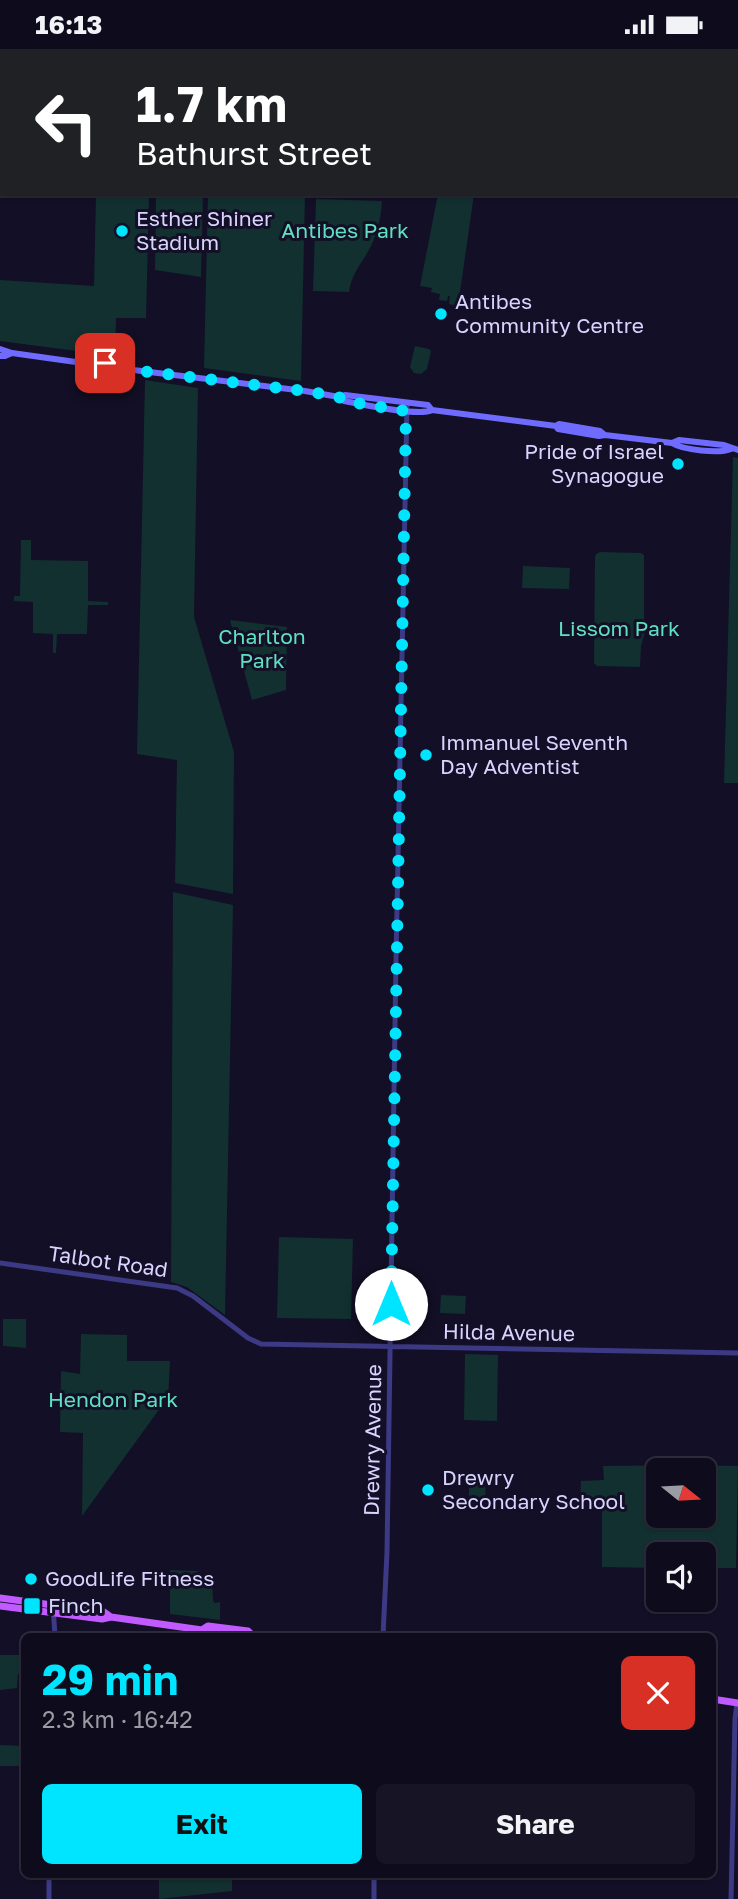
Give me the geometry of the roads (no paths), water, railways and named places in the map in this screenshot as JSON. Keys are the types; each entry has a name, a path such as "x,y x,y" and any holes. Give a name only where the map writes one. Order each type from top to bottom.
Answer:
{"main road":[{"path":"0,349 90,364 99,362 113,367 297,390 339,397 344,401 407,407 425,413 432,410 556,426 559,424 600,431 605,435 672,443 678,447 723,452 734,450"},
{"path":"0,356 12,353"},
{"path":"0,1598 54,1609"},
{"path":"0,1606 104,1612 111,1617 202,1630 206,1633"},
{"path":"202,1630 208,1626 249,1633"},
{"path":"716,1700 738,1703"}],"street":[{"name":"Drewry Avenue","path":"383,1633 387,1553 407,407"},
{"name":"Talbot Road","path":"0,1263 178,1289 193,1296 248,1338 261,1345 279,1345"},
{"name":"Hilda Avenue","path":"279,1345 738,1353"},
{"path":"54,1609 55,1633"},
{"path":"731,1899 735,1711 738,1703"},
{"path":"49,1878 49,1899"},
{"path":"374,1878 374,1899"}],"place":[{"name":"Esther Shiner Stadium","path":"122,231"},
{"name":"Antibes Community Centre","path":"441,314"},
{"name":"Pride of Israel Synagogue","path":"678,464"},
{"name":"Immanuel Seventh Day Adventist","path":"426,755"},
{"name":"Drewry Secondary School","path":"428,1490"},
{"name":"GoodLife Fitness","path":"31,1579"},
{"name":"Finch","path":"32,1606"}],"park label":[{"name":"Antibes Park","path":"345,231"},
{"name":"Lissom Park","path":"619,629"},
{"name":"Charlton Park","path":"262,649"},
{"name":"Hendon Park","path":"113,1400"}]}
